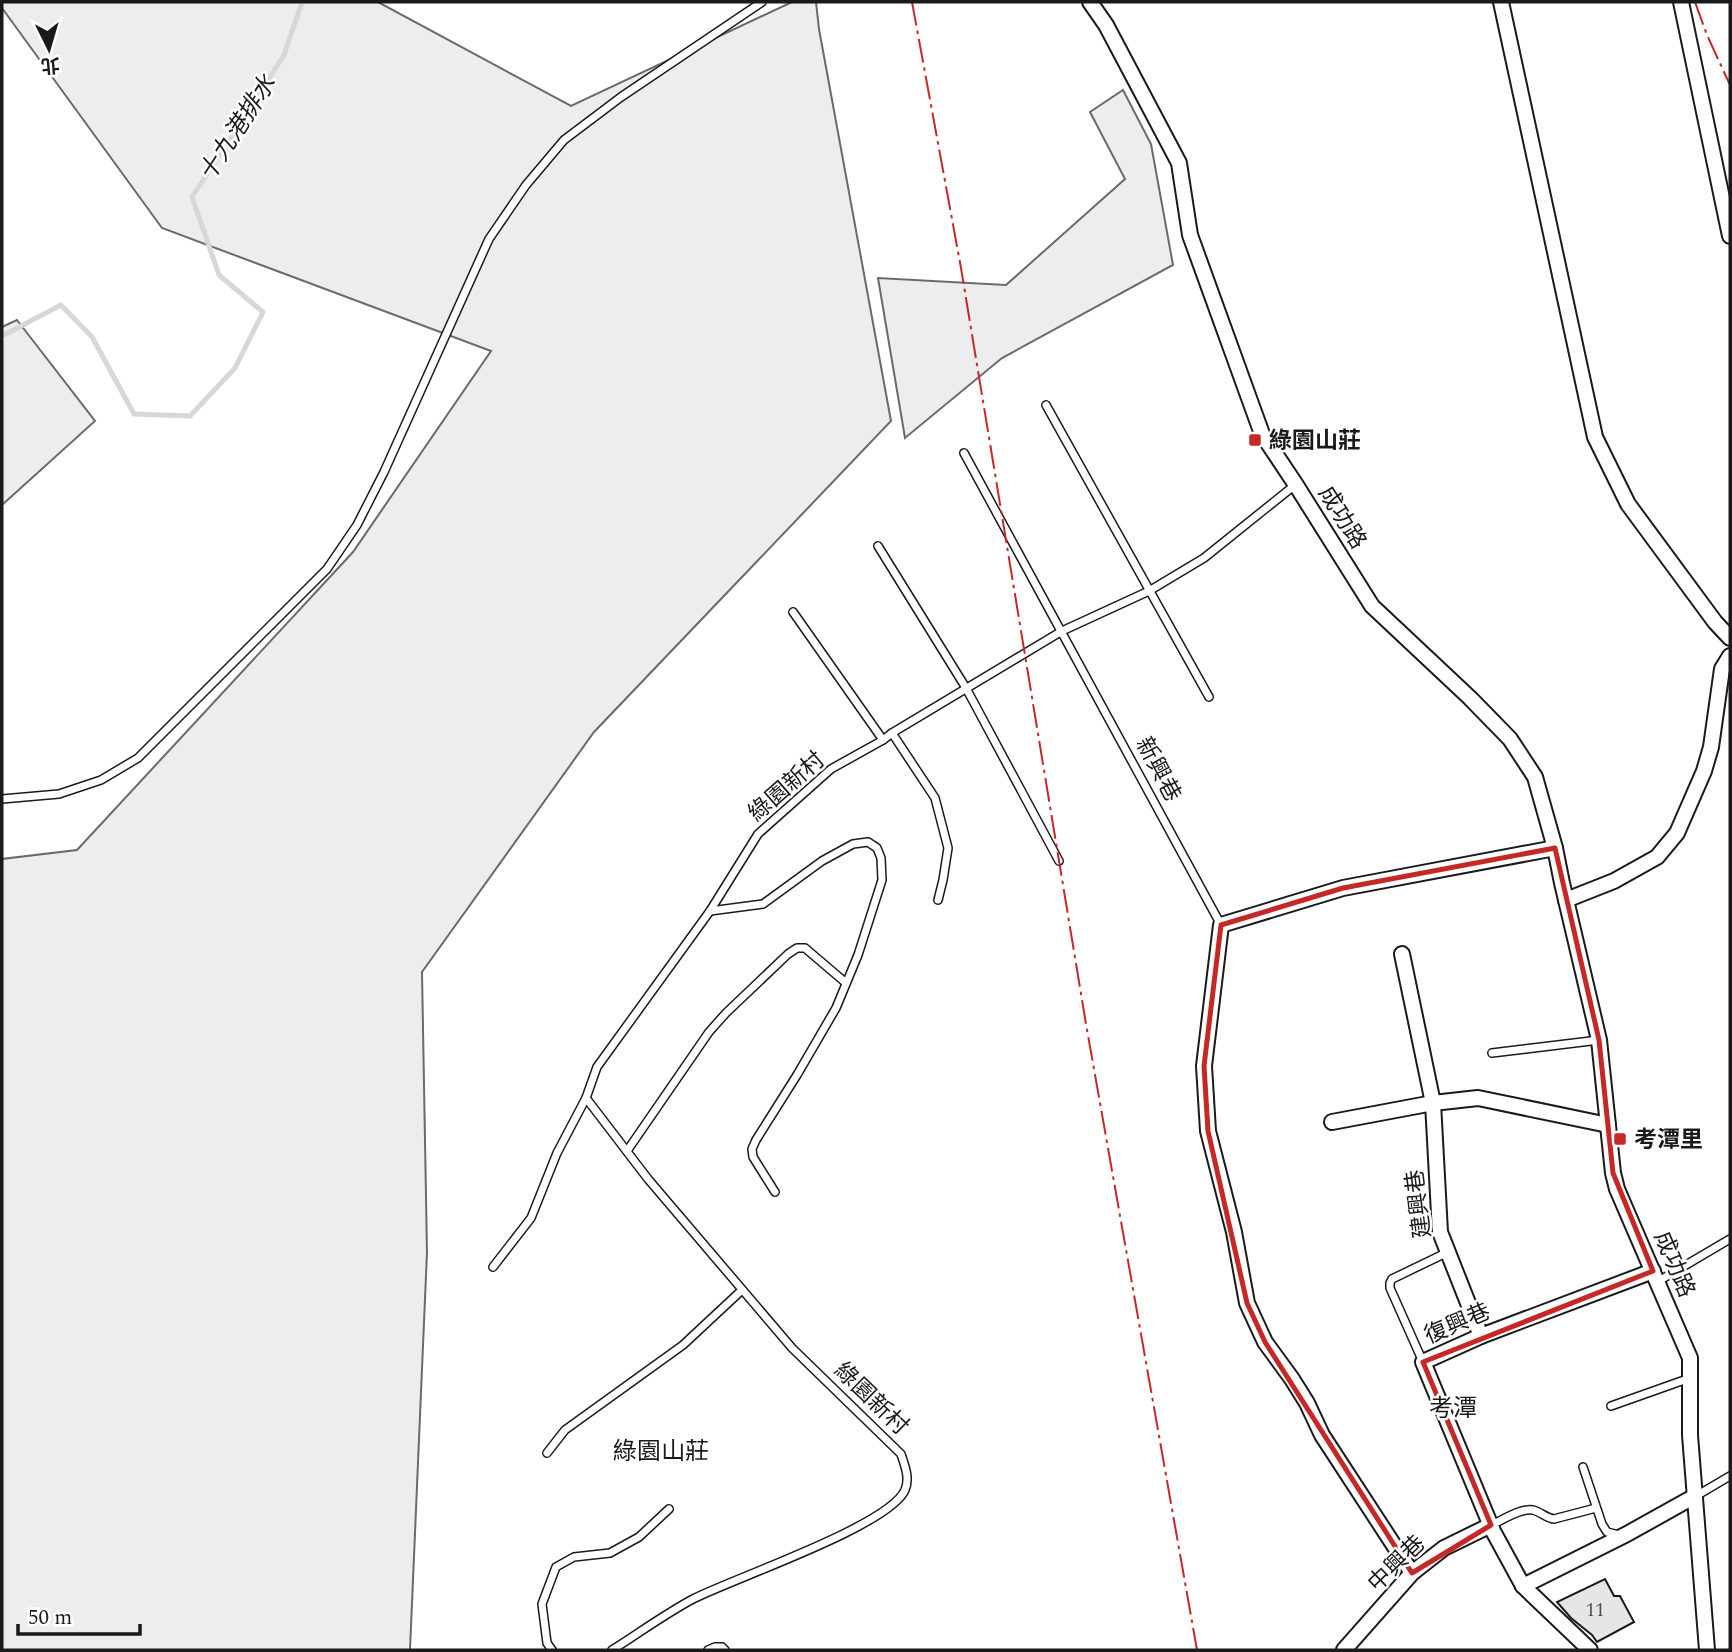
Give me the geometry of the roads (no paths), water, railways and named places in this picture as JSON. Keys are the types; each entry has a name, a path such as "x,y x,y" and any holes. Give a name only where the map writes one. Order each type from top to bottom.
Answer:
{"street":[{"name":"成功路","path":"1090,2 1106,25 1179,163 1190,235 1262,434 1372,607 1510,739 1535,776 1555,848 1599,1040 1617,1189 1690,1358 1690,1436 1707,1650"},
{"path":"1501,2 1595,437 1628,504 1715,622 1730,638"},
{"path":"1681,2 1730,236"},
{"path":"1566,900 1614,881 1657,857 1677,833 1711,747 1722,669 1730,656"},
{"path":"1412,1573 1322,1435 1292,1378 1265,1342 1247,1303 1234,1232 1208,1131 1203,1066 1221,925 1343,888 1555,848"},
{"name":"建興巷","path":"1402,954 1433,1102 1440,1232 1481,1336"},
{"path":"1332,1122 1433,1102 1478,1098 1608,1125"},
{"name":"復興巷","path":"1423,1362 1481,1336 1655,1277"},
{"path":"1423,1362 1490,1525 1523,1586 1590,1650"},
{"path":"1523,1586 1627,1534 1695,1496"},
{"name":"中興巷","path":"1344,1650 1412,1573 1444,1548 1490,1525"}],"lane":[{"path":"2,799 59,793 102,780 138,758 327,569 357,525 384,472 489,239 526,185 564,139 621,97 762,2"},
{"path":"1046,405 1209,697"},
{"name":"新興巷","path":"964,453 1221,925"},
{"path":"966,688 1062,631 1149,591 1204,558 1296,485"},
{"path":"878,546 966,688 1059,861"},
{"path":"793,611 883,740"},
{"name":"綠園新村","path":"493,1266 531,1218 557,1153 586,1098 597,1067 709,911 758,834 831,769 966,688"},
{"path":"892,733 935,798 948,848 937,900"},
{"path":"709,911 762,904 822,861 853,844 868,842 877,848 881,858 882,880 858,955 836,1008 752,1149 753,1157 775,1192"},
{"path":"627,1151 709,1032 788,954 797,948 805,948 846,983"},
{"path":"1492,1053 1599,1040"},
{"name":"綠園新村","path":"586,1098 648,1179 792,1348 901,1454 908,1476 905,1491 886,1510 840,1535 693,1599 612,1650"},
{"path":"1655,1277 1730,1239"},
{"name":"復興巷","path":"1423,1362 1390,1283 1392,1279 1448,1252"},
{"path":"547,1453 565,1430 684,1345 742,1290"},
{"path":"1611,1406 1691,1378"},
{"path":"1583,1467 1607,1532 1627,1534"},
{"path":"1695,1496 1730,1476"},
{"path":"1490,1525 1524,1511 1537,1511 1554,1519 1596,1508"},
{"path":"552,1650 547,1643 542,1604 556,1567 573,1557 610,1553 639,1537 669,1509"},
{"path":"708,1650 723,1647 725,1650"}],"waterway":[{"name":"十九港排水","path":"2,336 61,305 92,337 134,414 190,416 235,368 263,312 219,275 192,197 284,55 302,2"}],"place":[{"name":"綠園山莊","path":"1255,440"},
{"name":"考潭里","path":"1620,1139"}],"district":[{"name":"考潭","path":"1453,1408"},
{"name":"綠園山莊","path":"661,1451"}]}
